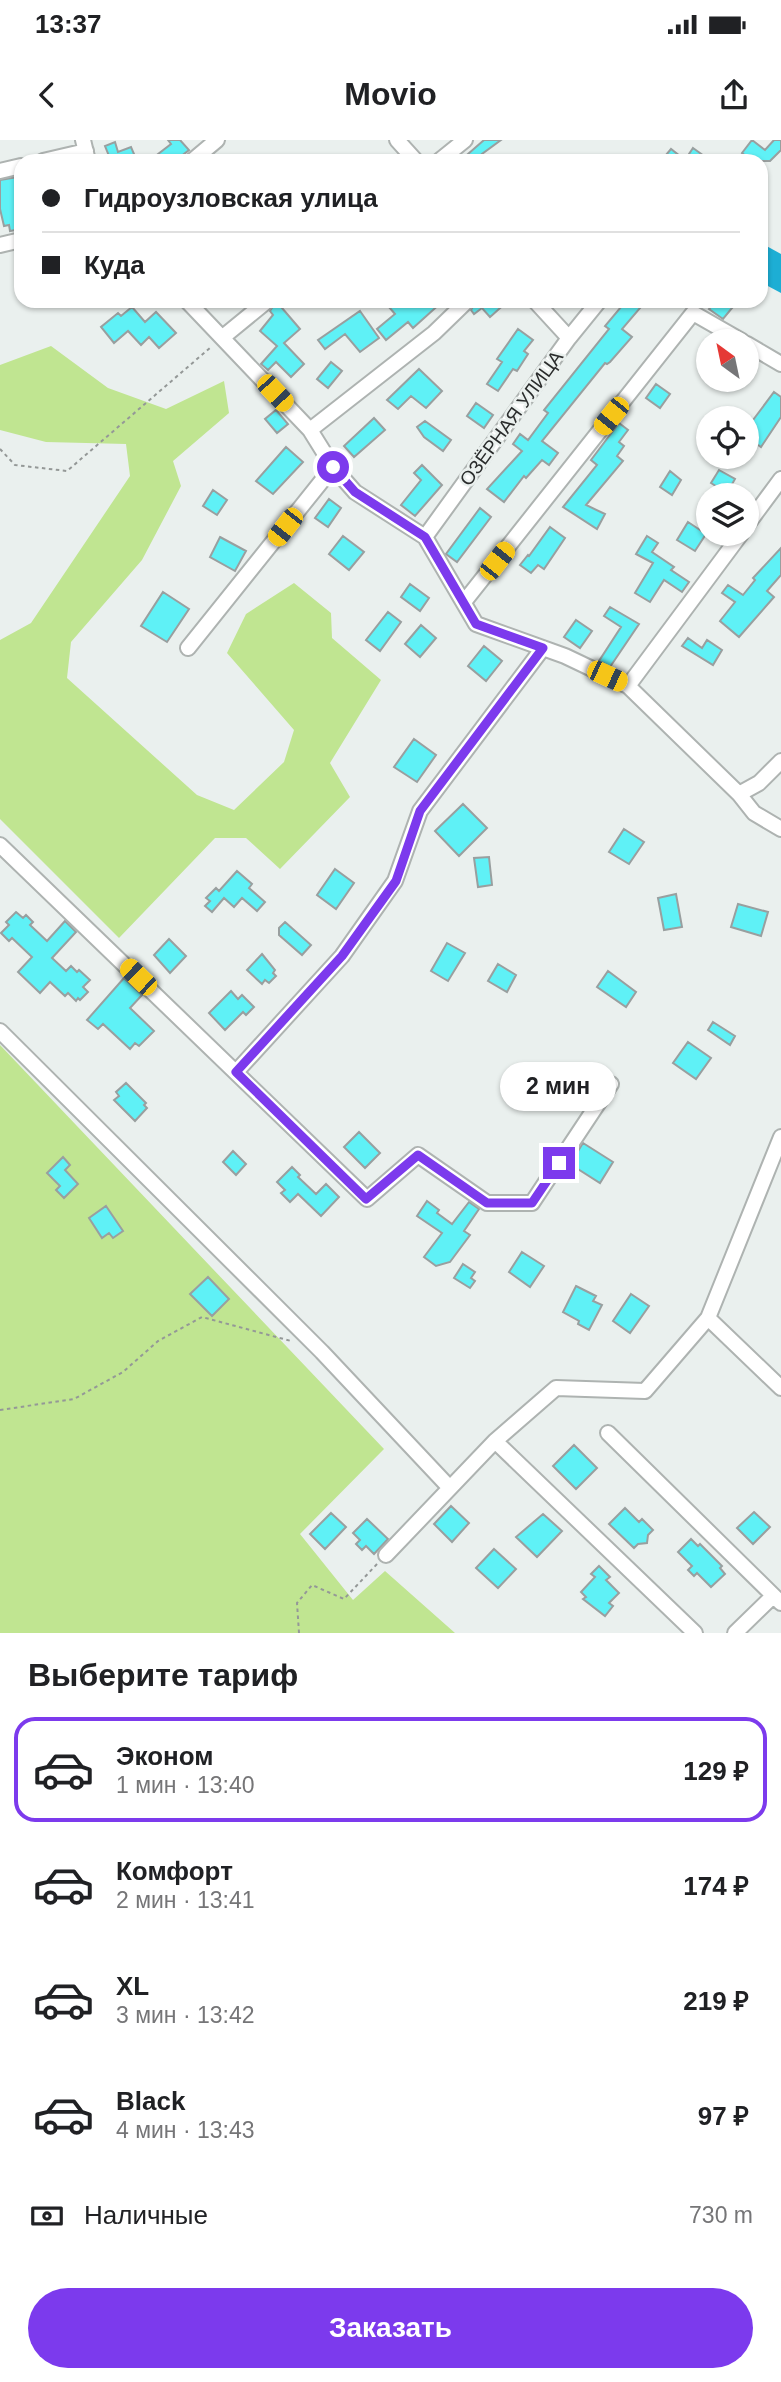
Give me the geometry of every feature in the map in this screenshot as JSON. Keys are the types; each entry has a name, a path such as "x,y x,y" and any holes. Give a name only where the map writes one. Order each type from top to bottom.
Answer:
{"street":[{"path":"200,154 217,140"},
{"path":"397,140 410,154"},
{"path":"448,154 465,140"},
{"path":"194,308 310,430 333,467 355,492 425,537 476,624 565,656 628,686 739,794 754,813 781,829"},
{"path":"223,337 258,308"},
{"path":"310,430 434,333 460,308"},
{"path":"541,308 569,338"},
{"name":"ОЗЁРНАЯ УЛИЦА","path":"425,537 593,308"},
{"path":"464,602 693,313 721,329"},
{"path":"760,352 781,364"},
{"path":"188,648 333,467"},
{"path":"759,509 781,479"},
{"path":"628,686 732,546"},
{"path":"236,1072 342,956 396,881 420,811 543,648"},
{"path":"739,794 759,783 781,761"},
{"path":"0,845 366,1199 418,1155 487,1203 532,1203 611,1084"},
{"path":"0,1031 312,1343 449,1487"},
{"path":"386,1555 495,1441 556,1388 645,1391 708,1318 781,1137"},
{"path":"708,1318 781,1388"},
{"path":"608,1433 777,1599 735,1633"},
{"path":"495,1441 695,1633"}],"path":[{"path":"0,449 15,465 67,471 223,337"},
{"path":"0,1410 74,1399 123,1372 158,1341 202,1317 291,1341"},
{"path":"299,1633 297,1603 312,1585 344,1600 386,1555"}],"green space":[{"path":"51,346 108,388 166,409 224,381 229,413 173,461 181,486 142,560 71,642 67,678 197,795 234,810 284,762 294,730 227,653 246,614 294,583 331,613 332,638 381,680 330,763 350,797 280,869 246,838 215,838 119,938 0,819 0,640 31,623 130,476 126,444 46,442 0,430 0,365"},
{"path":"0,1045 384,1449 300,1534 353,1600 385,1571 455,1633 0,1633"}],"water":[{"path":"768,247 781,254 781,293 768,286"}],"building":[{"path":"168,140 180,140 189,150 184,154 158,154 171,144"},
{"path":"484,140 501,140 482,154 468,154"},
{"path":"752,140 765,150 774,140 781,140 781,150 770,161 768,154 742,153"},
{"path":"115,142 118,152 131,147 134,154 108,154 105,146"},
{"path":"693,148 701,154 689,154"},
{"path":"14,178 14,230 10,231 9,225 4,226 0,209 0,180"},
{"path":"133,308 145,322 156,312 176,333 159,348 149,337 141,345 128,331 114,343 101,327 118,313 121,316"},
{"path":"272,308 282,308 300,329 284,343 304,364 291,377 276,362 268,370 261,364 277,346 260,331 273,315 270,311"},
{"path":"390,308 435,308 413,328 408,322 386,340 377,329 395,314"},
{"path":"472,308 482,308 474,314"},
{"path":"482,308 500,308 490,317"},
{"path":"620,308 640,308 622,329 632,337 610,362 605,363 542,441 558,453 549,465 542,460 526,478 524,476 504,502 487,489 522,451 513,444 520,434 528,440 548,413 544,410 609,329 605,326"},
{"path":"710,308 732,308 723,319"},
{"path":"360,311 379,338 360,352 345,334 325,349 318,340"},
{"path":"518,329 533,340 524,351 528,354 517,371 513,369 498,391 487,384 502,362 497,359"},
{"path":"331,362 342,371 328,388 317,379"},
{"path":"419,369 442,391 426,408 411,396 398,409 387,400"},
{"path":"656,384 670,394 660,408 646,398"},
{"path":"774,392 781,397 781,417 761,447 759,446 759,412"},
{"path":"476,403 493,415 484,428 467,416"},
{"path":"276,410 288,424 277,433 265,419"},
{"path":"374,418 385,430 354,457 344,446"},
{"path":"425,421 451,440 443,451 424,437 417,427"},
{"path":"619,423 628,430 619,442 624,446 617,456 623,461 586,505 605,514 597,529 563,507 597,465 591,460"},
{"path":"286,447 303,462 273,494 256,481"},
{"path":"422,465 442,485 415,516 401,505 421,480 414,473"},
{"path":"719,470 735,479 733,483 711,483"},
{"path":"670,471 681,480 672,495 660,487"},
{"path":"213,490 227,500 217,515 203,506"},
{"path":"329,499 341,508 328,527 315,518"},
{"path":"480,508 491,517 457,562 446,554"},
{"path":"688,522 696,527 696,546 698,546 695,551 677,540"},
{"path":"550,527 565,538 544,569 538,565 531,573 520,565"},
{"path":"343,536 364,552 349,570 329,554"},
{"path":"647,536 658,543 652,552 674,567 671,570 689,582 682,592 664,580 650,602 635,593 653,563 636,554"},
{"path":"220,537 246,551 235,571 210,557"},
{"path":"781,548 781,575 767,591 774,597 739,637 720,621 735,602 722,593 728,585 743,595 755,580 753,578"},
{"path":"410,584 429,598 420,611 401,597"},
{"path":"163,592 189,609 167,642 141,626"},
{"path":"610,607 639,624 610,667 599,661 621,627 604,616"},
{"path":"388,612 401,622 380,651 366,640"},
{"path":"576,620 592,631 580,648 564,637"},
{"path":"421,625 436,638 420,657 405,644"},
{"path":"688,638 702,648 707,640 722,650 713,665 682,646"},
{"path":"484,646 502,661 486,681 468,666"},
{"path":"414,739 436,755 417,782 394,767"},
{"path":"463,804 487,828 459,856 435,831"},
{"path":"624,829 644,842 629,864 609,852"},
{"path":"489,857 492,885 478,887 474,858"},
{"path":"335,869 354,883 336,909 317,895"},
{"path":"237,871 252,884 249,888 265,902 257,911 242,898 234,907 224,898 212,912 205,906 210,901 206,898 216,888 219,891"},
{"path":"676,894 682,927 664,930 658,898"},
{"path":"738,904 768,912 761,936 731,927"},
{"path":"16,912 23,918 26,915 33,922 30,925 47,941 65,921 76,932 52,958 66,971 71,966 90,980 83,987 88,992 80,1000 78,998 76,1001 68,993 65,996 50,982 40,993 18,972 32,957 12,938 9,941 1,933 9,925 6,922"},
{"path":"285,922 311,945 302,955 279,935 279,928"},
{"path":"169,939 186,956 170,973 154,955"},
{"path":"447,943 465,953 448,981 431,971"},
{"path":"262,954 275,970 273,973 276,976 269,983 265,980 262,984 247,970"},
{"path":"498,964 516,975 507,992 488,981"},
{"path":"608,971 636,992 626,1007 597,987"},
{"path":"124,978 142,995 130,1008 154,1031 139,1046 135,1043 130,1049 103,1024 98,1029 87,1020"},
{"path":"231,991 238,999 242,995 254,1007 246,1015 243,1012 225,1030 209,1013"},
{"path":"713,1022 735,1036 730,1045 708,1030"},
{"path":"688,1042 711,1058 696,1079 673,1063"},
{"path":"126,1083 146,1103 144,1105 147,1108 135,1121 114,1100 119,1096 116,1092"},
{"path":"359,1132 380,1153 365,1168 344,1147"},
{"path":"583,1143 613,1162 600,1183 570,1164"},
{"path":"233,1151 246,1164 236,1175 223,1162"},
{"path":"63,1157 70,1165 65,1170 78,1184 64,1198 56,1190 60,1186 47,1173"},
{"path":"292,1167 300,1175 298,1177 316,1194 326,1184 339,1197 321,1216 298,1194 290,1202 281,1193 285,1190 277,1182"},
{"path":"427,1201 452,1224 469,1202 479,1209 464,1231 470,1235 450,1262 436,1266 424,1257 442,1233 417,1216"},
{"path":"106,1206 123,1231 113,1238 109,1233 102,1238 89,1218"},
{"path":"522,1252 544,1266 530,1287 509,1272"},
{"path":"463,1264 475,1272 471,1278 475,1281 470,1288 454,1278"},
{"path":"208,1277 229,1299 212,1316 190,1294"},
{"path":"576,1286 596,1296 593,1301 602,1305 589,1330 563,1312"},
{"path":"631,1294 649,1306 630,1333 613,1321"},
{"path":"574,1445 597,1468 576,1489 553,1466"},
{"path":"451,1506 469,1523 452,1542 434,1524"},
{"path":"625,1508 639,1522 642,1519 653,1530 648,1535 647,1543 638,1544 634,1548 609,1524"},
{"path":"754,1512 770,1527 753,1544 737,1528"},
{"path":"331,1513 346,1527 325,1549 310,1534"},
{"path":"543,1514 562,1531 537,1557 516,1537"},
{"path":"367,1519 388,1539 374,1554 366,1546 362,1550 356,1544 360,1540 353,1533"},
{"path":"691,1539 698,1546 700,1544 722,1566 720,1568 725,1574 711,1587 697,1573 694,1576 688,1570 692,1566 678,1552"},
{"path":"494,1549 516,1569 498,1588 476,1568"},
{"path":"599,1566 610,1577 606,1580 619,1593 609,1603 613,1606 605,1616 583,1599 586,1597 581,1592 595,1577 591,1574"}],"route":[{"path":"333,467 355,492 425,537 476,624 543,648 420,811 396,881 342,956 236,1072 366,1199 418,1155 487,1203 532,1203 559,1163"}]}
